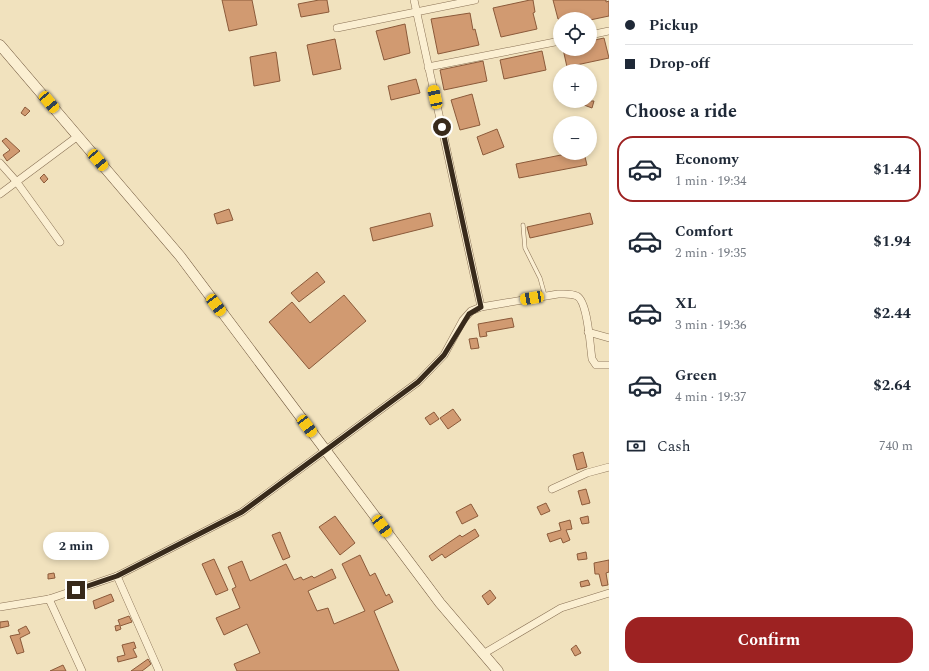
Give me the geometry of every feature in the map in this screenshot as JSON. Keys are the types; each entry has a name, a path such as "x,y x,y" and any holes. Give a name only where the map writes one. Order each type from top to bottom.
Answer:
{"main road":[{"path":"0,44 180,256 440,603 498,671"}],"street":[{"path":"414,0 481,307"},
{"path":"337,28 475,0"},
{"path":"597,34 609,31"},
{"path":"428,67 553,42"},
{"path":"0,194 78,136"},
{"path":"0,163 16,181 60,242"},
{"path":"0,607 49,599 117,576 242,512 325,450 370,419 418,382 444,355 471,311 481,307 558,294 571,294 578,297 584,305 592,359 596,365 609,365"},
{"path":"588,332 609,338"},
{"path":"552,489 587,473 609,467"},
{"path":"117,576 159,671"},
{"path":"483,654 561,608 609,593"},
{"path":"49,599 82,671"}],"lane":[{"path":"522,225 525,248 541,282 545,296"}],"building":[{"path":"222,0 252,0 257,25 229,31"},
{"path":"327,0 329,12 301,17 298,4"},
{"path":"533,0 535,12 533,13 537,29 501,37 493,8"},
{"path":"553,0 609,1 609,16 597,19 597,12 556,12"},
{"path":"470,13 473,30 475,29 479,45 438,54 431,19"},
{"path":"405,24 410,53 384,60 376,31"},
{"path":"604,38 609,58 581,64 566,64 565,56 597,56 597,40"},
{"path":"335,39 341,69 313,75 307,45"},
{"path":"542,51 546,70 504,79 500,60"},
{"path":"276,52 280,81 254,86 250,57"},
{"path":"483,61 487,81 444,90 440,70"},
{"path":"416,79 420,93 391,100 388,86"},
{"path":"472,94 480,125 460,130 451,100"},
{"path":"25,107 30,111 25,116 21,113"},
{"path":"497,129 504,147 483,155 477,137"},
{"path":"6,138 20,151 7,161 3,155 10,150 2,141"},
{"path":"553,157 553,160 586,160 587,165 519,178 516,164"},
{"path":"44,174 48,179 44,183 40,178"},
{"path":"229,209 233,220 217,224 214,214"},
{"path":"430,213 433,226 373,241 370,228"},
{"path":"590,213 593,224 530,238 527,227"},
{"path":"317,272 325,282 299,302 291,293"},
{"path":"344,295 366,321 309,369 269,322 292,302 310,323"},
{"path":"512,318 514,327 486,332 487,336 480,337 478,324"},
{"path":"477,338 479,348 471,349 469,339"},
{"path":"453,409 461,420 448,429 440,418"},
{"path":"434,412 439,419 430,425 425,418"},
{"path":"583,452 587,467 577,470 573,455"},
{"path":"586,489 590,503 582,505 578,491"},
{"path":"546,503 550,511 541,515 537,507"},
{"path":"471,504 478,516 462,524 456,512"},
{"path":"335,516 355,543 340,555 319,527"},
{"path":"588,516 589,523 582,524 580,518"},
{"path":"570,520 572,529 566,530 570,540 563,543 561,538 550,542 547,534 561,530 559,523"},
{"path":"475,529 479,536 445,558 442,554 432,561 429,556 460,535 462,537"},
{"path":"280,532 290,557 283,560 272,535"},
{"path":"586,552 587,559 578,560 577,554"},
{"path":"360,555 370,576 375,573 386,596 389,594 393,602 374,611 399,671 237,671 234,664 260,653 247,624 224,635 216,618 240,608 232,589 236,587 228,567 242,561 250,581 286,564 294,580 301,577 303,580 312,576 314,578 332,569 336,578 308,591 317,611 328,608 334,624 365,611 342,564"},
{"path":"214,559 228,590 216,595 202,564"},
{"path":"609,560 609,572 606,573 608,585 602,586 599,574 595,574 594,563"},
{"path":"54,573 55,578 48,579 48,574"},
{"path":"588,580 590,585 581,587 580,582"},
{"path":"490,590 496,598 488,605 482,596"},
{"path":"111,594 114,601 95,609 93,601"},
{"path":"129,616 132,622 120,626 121,629 116,631 115,626 120,625 118,620"},
{"path":"8,621 9,626 0,628 0,622"},
{"path":"26,626 30,633 20,638 24,652 17,654 10,636 20,634 18,630"},
{"path":"134,642 136,648 133,649 137,657 118,662 117,657 125,655 122,645"},
{"path":"576,645 581,653 575,656 571,649"},
{"path":"148,659 151,664 142,671 131,671"},
{"path":"63,665 66,671 50,671"}],"route":[{"path":"76,590 117,576 242,512 325,450 370,419 418,382 444,355 464,320 471,311 481,307 442,127"}]}
